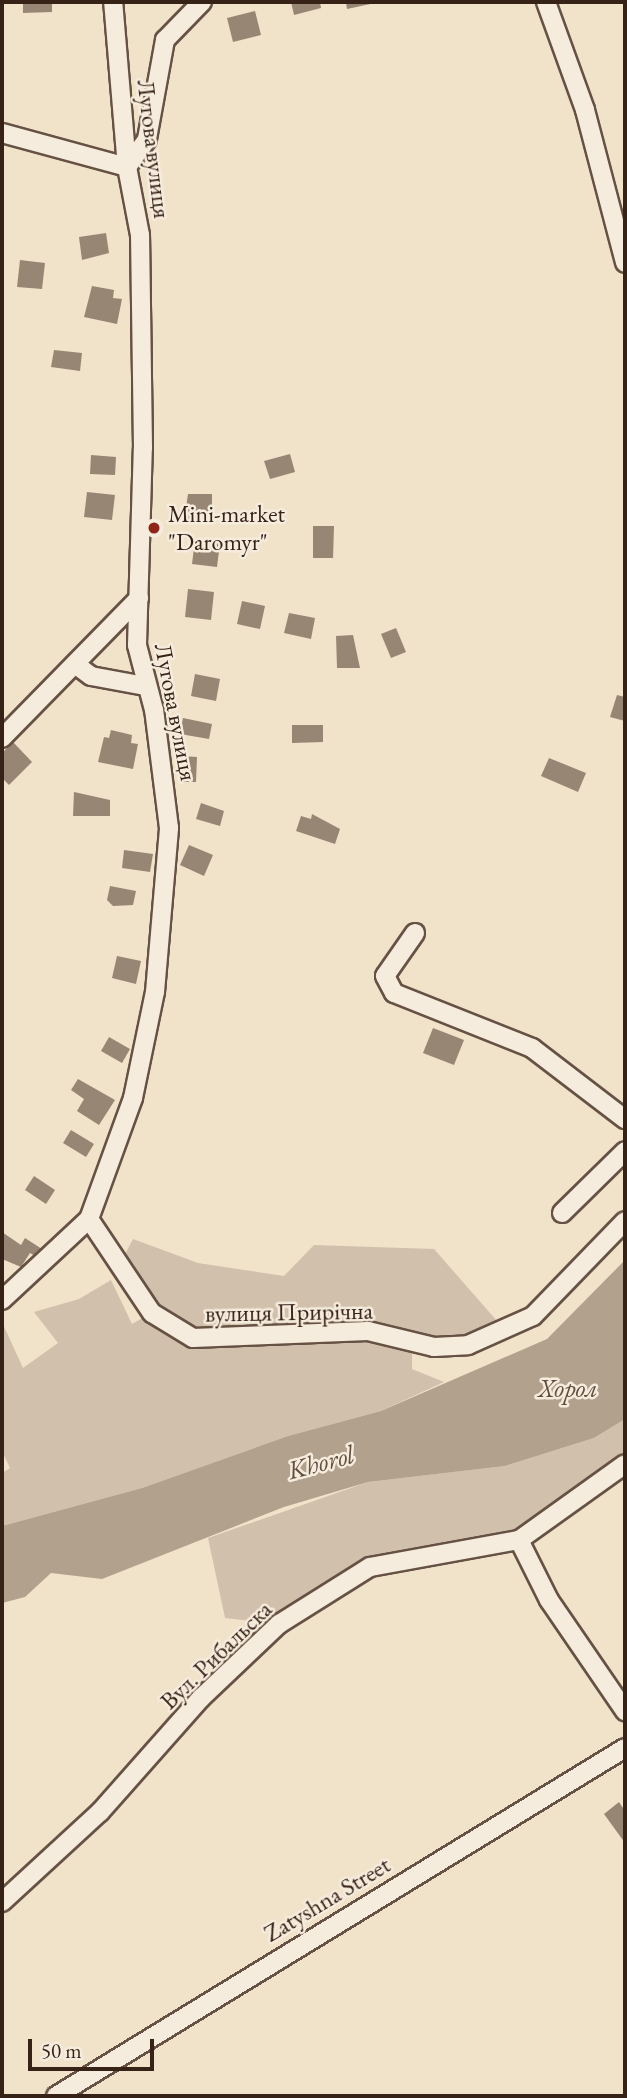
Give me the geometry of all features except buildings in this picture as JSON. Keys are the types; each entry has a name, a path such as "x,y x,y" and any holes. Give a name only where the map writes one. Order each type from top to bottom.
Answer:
{"street":[{"name":"Лугова вулиця","path":"2,1300 89,1219 133,1098 155,992 169,828 161,751 137,645 140,235 127,167 113,2"},
{"path":"2,132 127,167 148,139 165,40 202,2"},
{"path":"546,2 585,110 625,263"},
{"path":"2,738 139,598"},
{"path":"75,664 91,676 145,687"},
{"path":"415,933 384,976 394,993 532,1048 625,1119"},
{"path":"562,1213 625,1151"},
{"name":"вулиця Прирічна","path":"89,1219 152,1313 192,1338 368,1331 434,1347 468,1345 533,1316 625,1222"},
{"path":"625,1464 520,1540 549,1600 625,1711"},
{"name":"Вул. Рибальска","path":"2,1902 100,1812 201,1698 279,1623 370,1567 520,1540"},
{"name":"Zatyshna Street","path":"56,2096 625,1748"}],"shaded area":[{"path":"133,1239 198,1263 284,1276 314,1245 434,1249 504,1329 468,1345 412,1341 412,1369 444,1382 381,1411 288,1436 142,1488 2,1526 2,1473 10,1468 2,1451 2,1322 23,1368 58,1343 34,1312 79,1299 111,1280 132,1324 151,1313 121,1262"},
{"path":"625,1419 625,1462 518,1536 370,1567 279,1624 225,1618 208,1538 368,1482 505,1466 594,1438"}],"water":[{"name":"Хорол","path":"625,1260 625,1419 594,1438 505,1466 368,1482 284,1507 102,1579 51,1573 25,1597 2,1603 2,1526 142,1488 288,1436 381,1411 547,1339"}],"place":[{"name":"Mini-market \"Daromyr\"","path":"154,528"}],"water label":[{"name":"Khorol","path":"321,1463"}]}
